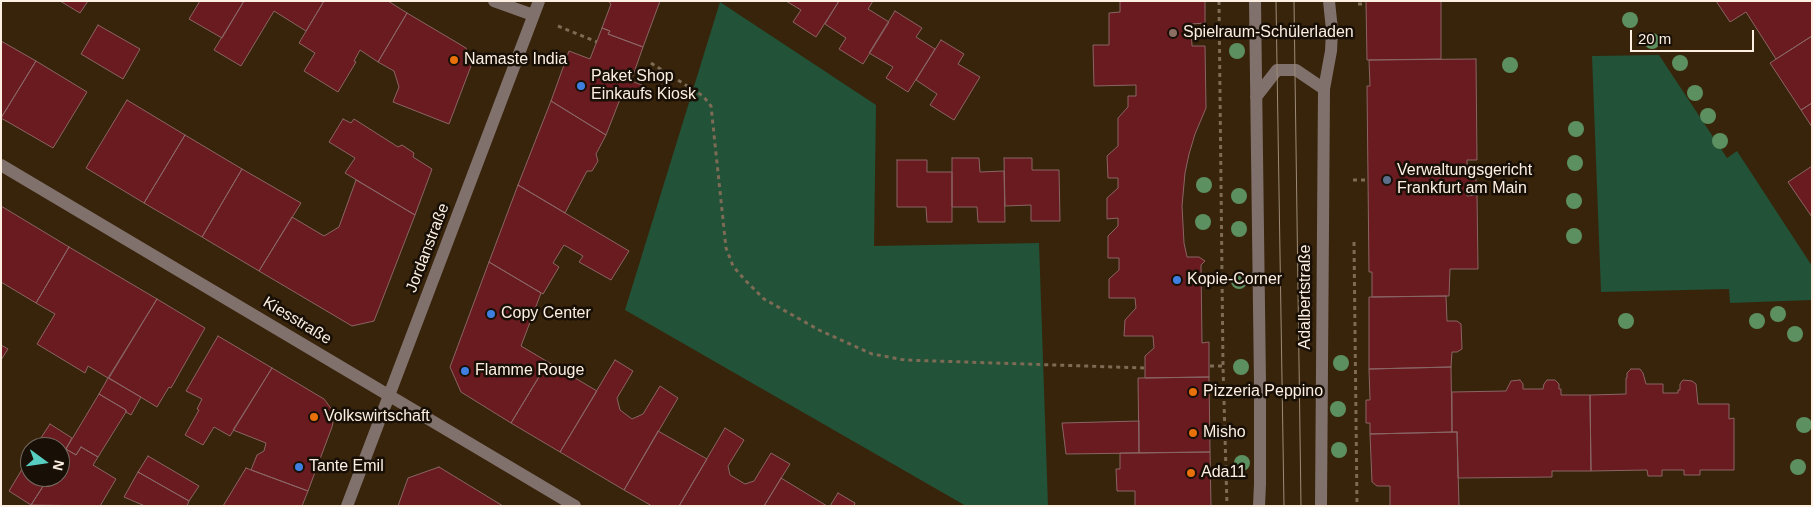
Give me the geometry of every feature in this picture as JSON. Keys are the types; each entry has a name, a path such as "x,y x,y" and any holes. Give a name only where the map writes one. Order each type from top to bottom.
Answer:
{"street":[{"path":"494,1 533,15"},
{"name":"Jordanstraße","path":"348,506 539,1"},
{"path":"1255,1 1260,392 1259,506"},
{"name":"Adalbertstraße","path":"1322,506 1324,89 1331,51 1332,30 1329,1"},
{"path":"1256,97 1277,70 1296,70 1324,89"},
{"name":"Kiesstraße","path":"1,165 575,506"}],"path":[{"path":"1219,1 1223,366 1227,506"},
{"path":"533,15 597,42"},
{"path":"651,63 703,96 711,106 726,248 733,266 744,280 764,299 819,330 872,354 905,360 1145,368"},
{"path":"1353,180 1368,180"},
{"path":"1354,272 1357,506"},
{"path":"1210,366 1223,366"}],"green space":[{"path":"720,2 876,105 874,246 1039,243 1048,506 966,506 625,310"},
{"path":"1659,55 1727,158 1737,151 1812,266 1812,300 1730,303 1729,289 1601,292 1592,56"}],"building":[{"path":"60,1 88,1 80,13"},
{"path":"200,1 244,1 222,38 189,19"},
{"path":"244,1 324,1 306,31 274,11 241,66 214,50"},
{"path":"324,1 388,1 407,13 378,62 360,50 354,61 356,62 338,92 304,71 315,53 299,43"},
{"path":"608,1 660,1 643,47 608,34 610,31 602,28 611,4"},
{"path":"786,1 839,1 816,37 793,22 801,10"},
{"path":"839,1 873,1 868,9 889,22 863,64 839,49 846,38 825,24"},
{"path":"1120,1 1205,1 1205,23 1191,24 1192,46 1205,46 1206,108 1189,154 1182,206 1184,243 1187,257 1199,257 1205,261 1201,265 1202,343 1209,342 1209,377 1145,378 1145,356 1154,348 1153,336 1124,336 1125,320 1136,308 1135,298 1109,298 1109,279 1119,270 1119,258 1108,258 1108,236 1118,226 1118,218 1107,219 1107,198 1118,188 1118,178 1108,178 1107,156 1118,146 1118,118 1128,107 1128,96 1136,96 1136,85 1094,86 1093,45 1109,45 1109,13 1120,12"},
{"path":"1366,1 1441,1 1441,59 1367,60"},
{"path":"1716,1 1812,1 1812,36 1776,59 1746,12 1730,22"},
{"path":"895,11 922,28 916,37 935,49 908,92 886,78 893,67 869,53"},
{"path":"407,13 466,48 471,66 449,124 393,102 399,87 394,71 378,62"},
{"path":"98,25 140,49 123,79 81,54"},
{"path":"602,28 610,31 608,34 643,47 631,81 642,85 637,100 622,94 606,135 551,101 569,51 590,59"},
{"path":"1812,36 1812,103 1801,110 1770,63"},
{"path":"941,40 964,54 958,64 980,77 954,120 930,105 937,94 916,80"},
{"path":"1,41 36,61 1,118"},
{"path":"1476,59 1477,160 1467,160 1467,168 1476,168 1476,189 1467,189 1467,196 1477,195 1478,269 1450,269 1449,296 1372,297 1372,272 1369,272 1367,86 1370,86 1369,60"},
{"path":"36,61 87,92 53,148 1,118"},
{"path":"127,100 185,135 144,203 86,168"},
{"path":"551,101 606,135 596,154 598,161 592,171 587,171 565,213 518,185"},
{"path":"1812,103 1812,127 1801,110"},
{"path":"343,119 351,123 354,119 398,147 402,145 414,153 413,157 432,169 415,215 345,173 355,158 329,142"},
{"path":"185,135 242,169 202,237 144,203"},
{"path":"952,158 979,158 980,172 1004,171 1005,222 978,222 977,207 952,207"},
{"path":"1004,158 1032,158 1032,170 1059,170 1060,221 1031,221 1031,205 1005,206"},
{"path":"897,160 927,160 927,172 952,172 952,222 927,222 926,207 897,207"},
{"path":"1812,166 1812,217 1788,182"},
{"path":"242,169 301,203 259,271 202,237"},
{"path":"356,180 415,215 374,321 352,326 259,271 292,217 324,236 339,227"},
{"path":"518,185 629,251 611,280 579,262 583,256 564,245 553,263 559,267 543,294 489,262"},
{"path":"1,206 69,247 36,303 1,282"},
{"path":"69,247 157,299 108,378 88,366 85,373 37,344 55,314 36,303"},
{"path":"489,262 541,293 521,346 548,362 511,423 461,392 450,367"},
{"path":"1446,296 1447,321 1457,321 1461,324 1462,349 1452,352 1451,367 1369,369 1369,297"},
{"path":"157,299 205,328 171,388 169,387 157,407 109,378"},
{"path":"218,336 272,368 230,436 214,427 203,445 185,435 199,410 197,409 202,399 186,391"},
{"path":"1,345 8,349 1,360"},
{"path":"615,360 633,371 617,398 620,410 632,419 643,414 660,386 678,398 624,490 560,452"},
{"path":"548,362 597,391 560,452 511,423"},
{"path":"1451,367 1452,432 1370,434 1370,423 1366,423 1366,400 1370,400 1369,369"},
{"path":"272,368 324,399 333,411 332,427 308,491 251,470 257,455 264,451 266,443 233,430"},
{"path":"1631,369 1640,369 1646,384 1663,384 1663,393 1678,393 1683,380 1692,381 1696,384 1698,404 1729,404 1729,419 1734,418 1734,470 1700,470 1700,475 1684,475 1684,470 1662,470 1662,476 1648,476 1647,470 1591,471 1590,395 1626,394 1627,373"},
{"path":"1209,377 1210,452 1139,453 1138,378"},
{"path":"108,378 141,397 131,415 99,394"},
{"path":"1520,380 1523,384 1523,389 1543,389 1547,380 1555,380 1559,384 1559,389 1561,389 1561,395 1590,395 1591,471 1552,471 1552,477 1458,478 1457,432 1452,432 1452,392 1506,391 1511,381"},
{"path":"99,394 126,410 98,457 81,447 76,455 70,451 70,442"},
{"path":"1139,421 1139,453 1066,454 1062,423"},
{"path":"50,424 72,438 70,442 70,437 42,437"},
{"path":"725,428 744,440 728,466 730,475 745,484 754,481 771,453 790,464 764,506 679,506"},
{"path":"658,431 707,459 679,506 652,506 624,490"},
{"path":"1457,432 1459,506 1390,506 1390,486 1377,486 1372,482 1370,434"},
{"path":"81,447 98,457 93,465 116,479 100,506 31,505 43,487 70,487 70,451 76,455"},
{"path":"1210,452 1211,506 1135,506 1135,491 1117,491 1116,469 1120,469 1120,453"},
{"path":"148,456 199,486 189,501 138,472"},
{"path":"439,467 503,506 398,506 408,478"},
{"path":"246,468 308,491 302,506 223,506"},
{"path":"138,472 189,501 187,506 145,506 124,497"},
{"path":"20,473 20,487 43,487 31,505 9,491"},
{"path":"781,478 827,506 764,506"},
{"path":"838,493 855,503 854,506 830,506"}],"tram line":[{"path":"1276,1 1284,506"},
{"path":"1294,1 1301,506"}],"place":[{"name":"Spielraum-Schülerladen","path":"1173,33"},
{"name":"Namaste India","path":"454,60"},
{"name":"Paket Shop Einkaufs Kiosk","path":"581,86"},
{"name":"Verwaltungsgericht Frankfurt am Main","path":"1387,180"},
{"name":"Kopie-Corner","path":"1177,280"},
{"name":"Copy Center","path":"491,314"},
{"name":"Flamme Rouge","path":"465,371"},
{"name":"Pizzeria Peppino","path":"1193,392"},
{"name":"Volkswirtschaft","path":"314,417"},
{"name":"Misho","path":"1193,433"},
{"name":"Tante Emil","path":"299,467"},
{"name":"Ada11","path":"1191,473"}]}
